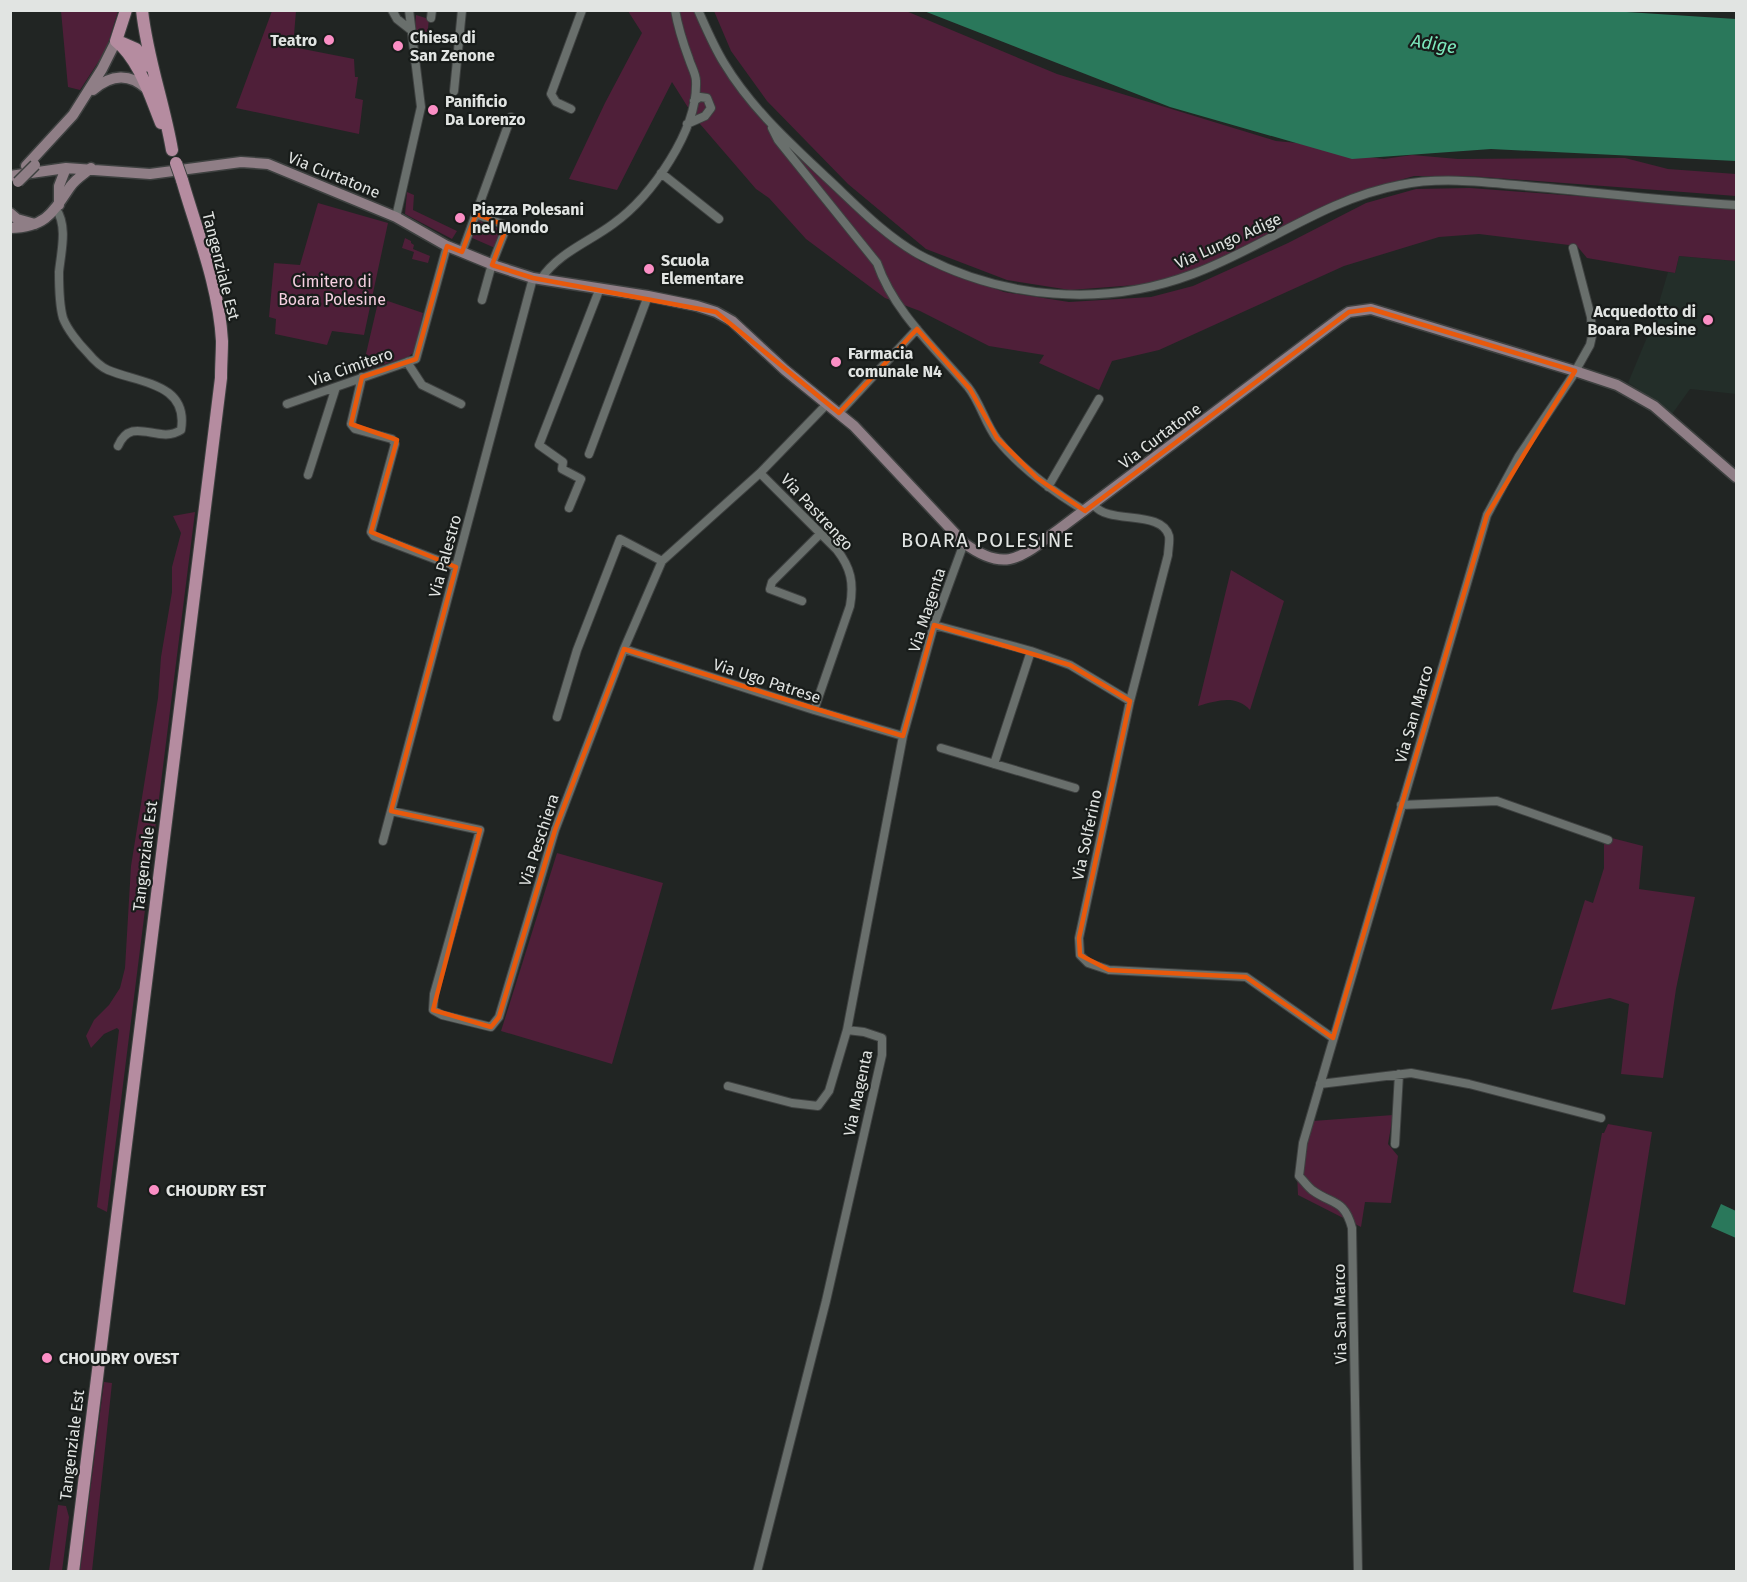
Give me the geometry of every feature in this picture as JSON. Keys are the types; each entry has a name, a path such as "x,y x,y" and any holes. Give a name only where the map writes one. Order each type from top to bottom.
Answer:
{"main road":[{"path":"116,40 126,10"},
{"name":"Tangenziale Est","path":"142,10 153,72 166,116 172,150"},
{"name":"Tangenziale Est","path":"116,40 141,53 153,72"},
{"name":"Tangenziale Est","path":"73,1572 221,378 222,340 219,316 182,180 147,89 125,49 116,40"}],"street":[{"path":"392,10 397,19 411,30"},
{"path":"396,217 421,107 409,10"},
{"path":"454,91 462,10"},
{"path":"571,109 556,102 551,94 582,10"},
{"path":"537,279 579,245 613,224 642,199 661,173 682,137 694,101 696,79 678,27 675,10"},
{"name":"Via Lungo Adige","path":"698,10 725,64 771,124 866,214 916,253 982,281 1043,293 1071,295 1130,292 1165,283 1203,270 1327,210 1364,195 1428,180 1479,182 1737,205"},
{"path":"12,182 35,164 65,126 86,96 116,40"},
{"path":"86,96 100,84 120,76 136,80 147,89"},
{"path":"687,124 705,116 711,108 707,98 700,97 694,101"},
{"path":"462,252 511,117"},
{"path":"771,124 778,140 877,263 884,282 917,329 970,389 997,438 1048,487 1089,508"},
{"name":"Via Curtatone","path":"35,164 150,174 254,161 276,167 396,217 447,246 537,279 648,296 716,312 732,321 785,370 839,413 881,453 964,543 985,557 999,560 1013,559 1034,548 1349,312 1371,309 1617,386 1654,406 1737,477"},
{"path":"35,164 64,187"},
{"path":"10,228 25,228 50,216 58,207 64,187 66,168"},
{"path":"64,187 91,168"},
{"path":"661,173 719,219"},
{"path":"58,207 63,223 59,274 60,303 64,320 87,352 106,369 168,391 182,412 181,430 178,432 167,435 139,429 128,433 121,439 118,447"},
{"path":"10,213 16,219 35,224"},
{"path":"476,214 507,226 492,264 482,300"},
{"name":"Via Cimitero","path":"287,404 416,359 447,246"},
{"name":"Via San Marco","path":"1358,1572 1352,1227 1348,1213 1332,1200 1312,1190 1299,1176 1304,1143 1487,515 1519,456 1590,345 1592,327 1573,248"},
{"name":"Via Palestro","path":"383,841 456,567 537,279"},
{"path":"569,507 581,479 562,469 563,462 539,445 600,288"},
{"path":"589,454 648,296"},
{"path":"839,413 917,329"},
{"path":"407,362 422,386 461,404"},
{"path":"362,377 351,424 355,429 393,439 395,444 370,532 374,536 456,567"},
{"path":"308,475 336,387"},
{"path":"1048,487 1099,399"},
{"name":"Via Peschiera","path":"391,812 480,830 434,994 433,1010 442,1015 491,1027 499,1017 555,830 624,649 662,561 760,473 827,404"},
{"name":"Via Pastrengo","path":"760,473 844,560 851,577 850,606 814,710"},
{"name":"Via Solferino","path":"1089,508 1103,513 1150,521 1164,529 1169,537 1168,555 1130,700 1079,938 1080,955 1089,963 1109,970 1246,977 1333,1038"},
{"path":"802,601 770,589 772,582 820,534"},
{"path":"557,717 577,650 620,539 662,561"},
{"name":"Via Magenta","path":"757,1572 826,1301 882,1055 882,1038 864,1032 847,1030 903,736 934,625 964,543"},
{"path":"934,625 1030,651 1070,665 1130,700"},
{"name":"Via Ugo Patrese","path":"624,649 903,736"},
{"path":"994,764 1030,651"},
{"path":"941,748 1075,789"},
{"path":"1401,805 1497,801 1608,840"},
{"path":"728,1086 792,1103 818,1106 829,1091 847,1030"},
{"path":"1320,1084 1411,1073 1468,1084 1601,1118"},
{"path":"1395,1144 1399,1074"}],"highlighted area":[{"path":"476,214 507,226 492,265 533,278 716,312 839,413 917,329 970,389 997,438 1037,478 1085,511 1349,312 1371,309 1575,371 1487,515 1333,1038 1246,977 1109,970 1080,955 1079,938 1130,701 1070,665 934,625 903,736 624,649 555,830 499,1017 491,1027 433,1010 480,830 391,811 456,567 371,532 397,440 351,424 362,377 416,359 447,246 462,252"}],"shaded area":[{"path":"1679,256 1736,261 1736,394 1690,389 1672,414 1628,383 1653,323 1668,272 1675,273"}],"green space":[{"path":"61,11 118,11 106,50 80,90 68,87"},
{"path":"272,11 296,11 293,47 354,59 355,77 358,77 355,98 363,100 359,134 236,108"},
{"path":"628,11 700,11 721,57 758,109 839,193 920,261 1004,292 1069,302 1151,297 1193,286 1288,243 1366,203 1416,189 1470,188 1736,208 1736,261 1679,256 1675,273 1587,258 1577,246 1479,234 1439,237 1344,266 1159,350 1112,361 1099,390 1039,363 1044,355 989,346 920,311 885,298 806,239 769,198 756,189 694,117 672,82 617,190 569,179 642,33"},
{"path":"714,11 906,11 1057,74 1276,141 1384,159 1412,155 1458,159 1625,158 1668,169 1736,174 1736,196 1470,176 1414,176 1361,191 1282,232 1189,275 1149,284 1070,290 1007,280 926,249 848,184 767,101 731,51"},
{"path":"416,15 429,19 427,37 414,35"},
{"path":"407,192 414,195 413,210 457,231 452,239 405,214"},
{"name":"Cimitero di Boara Polesine","path":"318,203 388,223 364,335 332,331 327,345 275,334 276,319 269,317 274,263 300,265"},
{"path":"478,220 502,230 495,248 470,237"},
{"path":"405,238 414,245 413,249 430,256 428,263 412,259 414,252 402,248"},
{"path":"379,298 423,313 415,349 408,357 362,371"},
{"path":"195,512 107,1212 97,1207 119,1030 117,1028 104,1034 91,1048 86,1036 94,1020 109,1005 120,988 125,968 131,866 158,698 161,657 172,592 172,567 181,533 173,516"},
{"path":"1231,570 1284,601 1250,710 1232,700 1198,706"},
{"path":"1604,836 1643,846 1639,889 1695,897 1676,989 1663,1078 1621,1074 1629,1004 1610,998 1551,1010 1585,900 1593,903 1604,868"},
{"path":"557,853 663,883 612,1064 501,1031"},
{"path":"1393,1115 1388,1144 1398,1156 1391,1203 1365,1202 1361,1227 1298,1195 1297,1174 1313,1121"},
{"path":"1608,1124 1652,1132 1625,1305 1573,1292 1602,1133"},
{"path":"104,1382 112,1383 92,1571 80,1571"},
{"path":"58,1505 66,1506 69,1517 62,1571 49,1571"}],"water":[{"name":"Adige","path":"924,11 1611,11 1736,19 1736,161 1491,149 1352,159 1170,107"},
{"path":"1721,1204 1736,1211 1736,1238 1711,1227"}],"place":[{"name":"Teatro","path":"329,40"},
{"name":"Chiesa di San Zenone","path":"398,46"},
{"name":"Panificio Da Lorenzo","path":"433,110"},
{"name":"Piazza Polesani nel Mondo","path":"460,218"},
{"name":"Scuola Elementare","path":"649,269"},
{"name":"Acquedotto di Boara Polesine","path":"1708,320"},
{"name":"Farmacia comunale N4","path":"836,362"},
{"name":"CHOUDRY EST","path":"154,1190"},
{"name":"CHOUDRY OVEST","path":"47,1358"}],"district":[{"name":"BOARA POLESINE","path":"988,540"}]}
